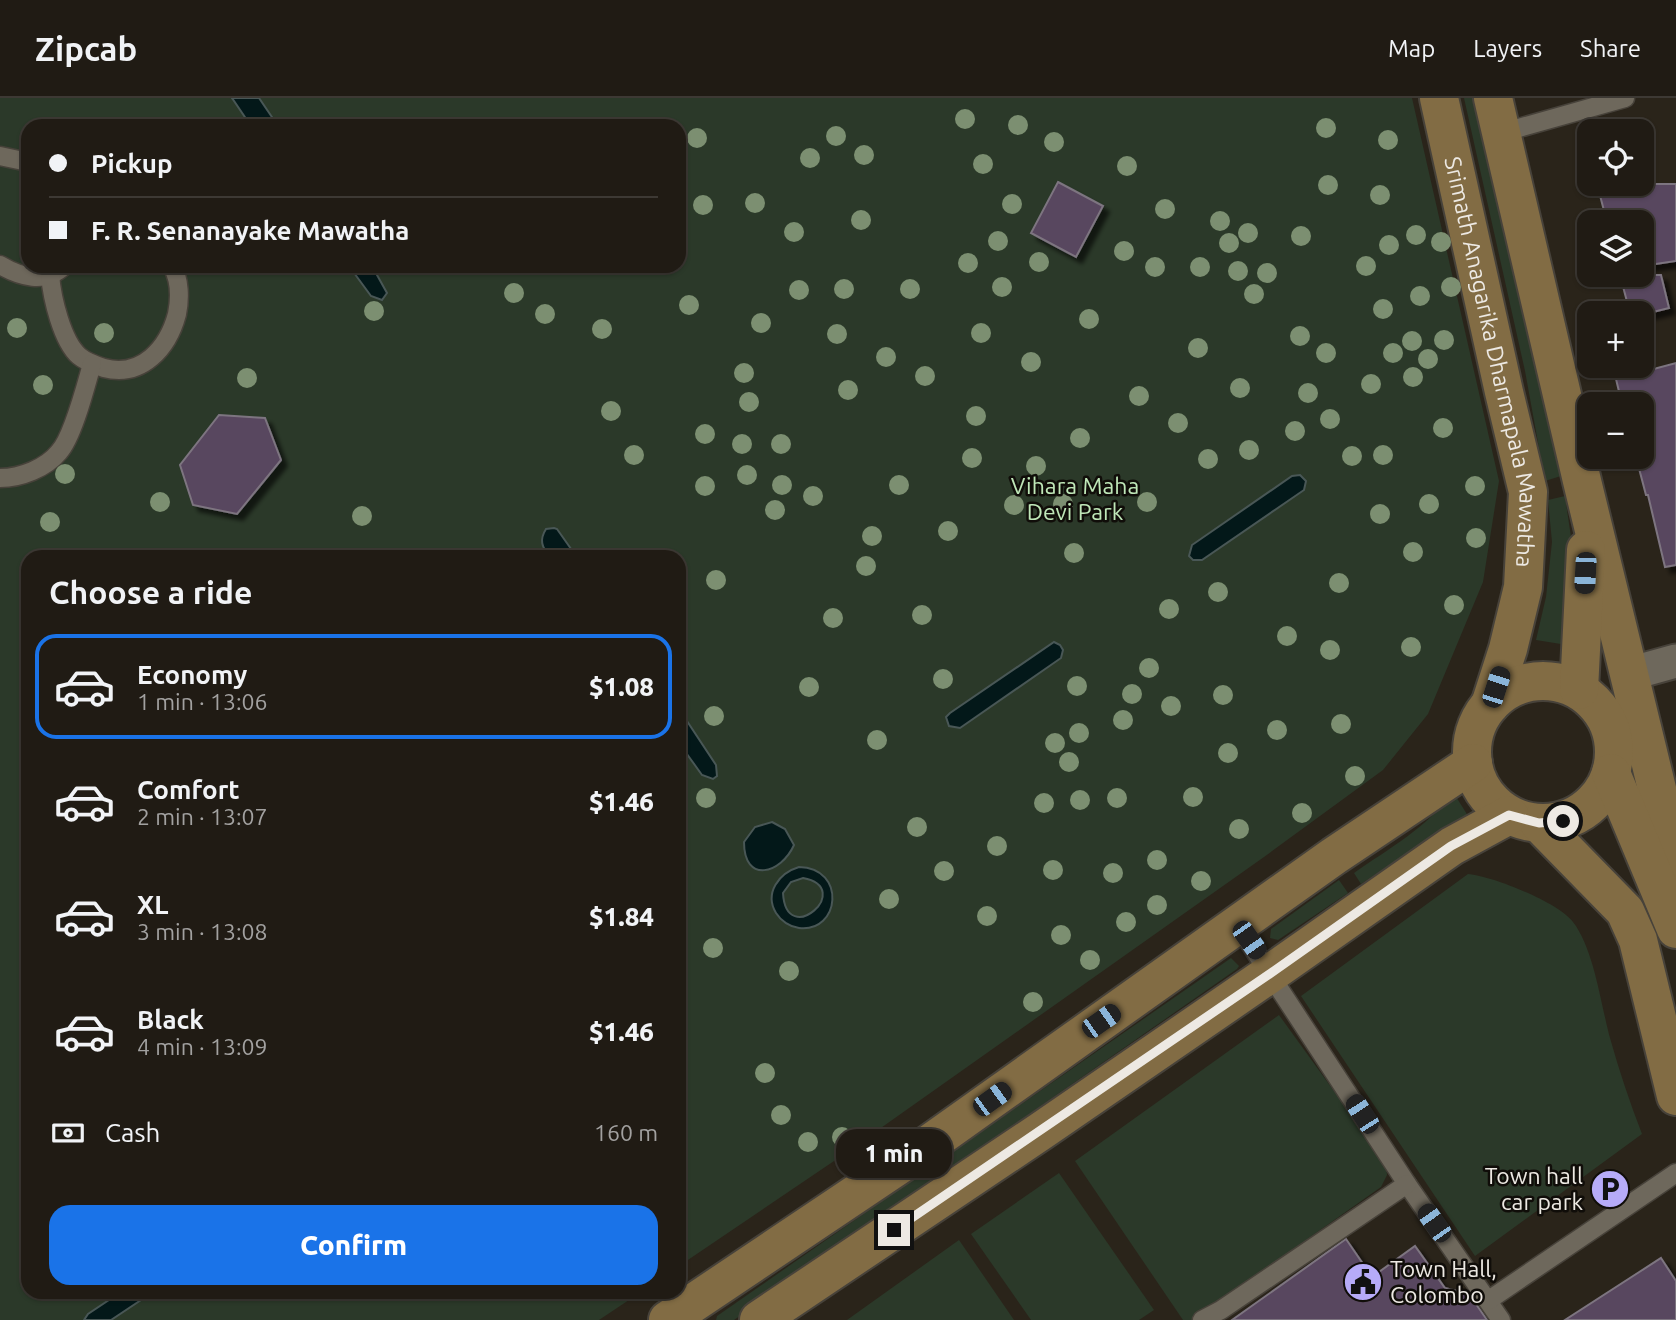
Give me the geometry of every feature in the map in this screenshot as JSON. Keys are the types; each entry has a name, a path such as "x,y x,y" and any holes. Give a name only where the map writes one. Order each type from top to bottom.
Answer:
{"main road":[{"name":"Srimath Anagarika Dharmapala Mawatha","path":"1439,98 1528,492 1523,587 1508,649 1490,705"},
{"path":"1497,116 1676,867"},
{"path":"1579,690 1586,550 1582,481"},
{"path":"759,1320 1271,973 1451,846 1524,819 1563,821 1584,811 1601,794 1611,773 1614,754 1612,735 1606,718 1594,702 1579,690 1561,683 1542,681 1522,684 1504,692 1490,705 1479,722 1473,742 1473,762 1479,783 1492,802 1524,819 1625,911 1638,940 1676,1096"},
{"path":"672,1319 908,1159 1237,924 1473,762"},
{"path":"1611,773 1676,929"}],"street":[{"path":"1629,674 1676,661"}],"lane":[{"path":"1497,116 1625,98"},
{"path":"0,156 21,160"},
{"path":"0,265 15,275 32,277 49,273"},
{"path":"57,273 52,294 68,339 77,355 108,369 128,370 144,364 162,348 174,326 179,302 176,273"},
{"path":"0,478 36,470 60,452 77,413 92,364"},
{"path":"1237,924 1407,1184 1502,1320"},
{"path":"1489,1300 1676,1173"},
{"path":"1202,1320 1221,1310 1407,1184"}],"green space":[{"name":"Vihara Maha Devi Park","path":"0,98 1412,98 1499,481 1483,582 1428,714 1383,770 837,1159 686,1261 686,550 21,550 21,1299 630,1299 599,1320 0,1320"},
{"path":"1464,98 1475,98 1561,476 1545,481 1525,371"},
{"path":"1565,496 1572,544 1567,645 1536,640 1546,597 1552,542 1548,500"},
{"path":"1453,792 1470,819 1434,835 1361,884 1354,873 1420,827"},
{"path":"1468,874 1524,891 1554,906 1573,922 1592,962 1613,1050 1642,1134 1475,1256 1301,996"},
{"path":"1339,880 1348,893 1278,940 1270,938 1271,929"},
{"path":"1231,958 1239,966 1237,969 734,1320 716,1320 717,1316"},
{"path":"1279,1015 1386,1163 1387,1175 1381,1187 1193,1320 1183,1320 1075,1161"},
{"path":"1059,1173 1154,1310 1139,1320 1031,1320 971,1234"},
{"path":"959,1240 1014,1320 847,1320"}],"shaded area":[{"path":"232,98 259,98 273,119 246,119"},
{"path":"354,273 376,273 387,293 382,300 371,296"},
{"path":"1300,475 1306,481 1304,490 1202,560 1193,560 1189,556 1192,545 1292,476"},
{"path":"546,529 557,529 572,550 545,550 542,540"},
{"path":"1054,642 1063,650 1061,658 960,728 949,726 946,717 950,713"},
{"path":"686,720 716,765 717,776 713,779 702,775 686,753"},
{"path":"772,822 785,829 794,845 781,863 764,870 756,869 746,855 744,842 755,827"},
{"path":"799,867 814,870 825,878 831,888 830,911 823,921 813,927 799,928 789,925 778,916 773,906 773,891 776,885","holes":["803,878 817,884 823,893 821,902 814,911 805,916 795,916 787,909 783,893 791,882"]},
{"path":"110,1299 142,1299 111,1320 84,1320 88,1314"}],"building":[{"path":"1058,182 1103,206 1076,257 1031,233"},
{"path":"1654,184 1676,184 1676,261 1654,264 1654,210 1604,210 1600,196 1654,196"},
{"path":"1654,275 1661,275 1669,308 1654,312 1654,301 1627,301 1623,287 1654,287"},
{"path":"1676,363 1676,565 1665,567 1639,469 1654,469 1654,392 1619,392 1616,379 1654,378 1654,369"},
{"path":"219,415 265,418 281,460 237,514 193,505 180,465"},
{"name":"Town Hall, Colombo","path":"1346,1239 1372,1277 1415,1246 1445,1288 1469,1294 1487,1320 1232,1320"},
{"path":"1661,1258 1676,1281 1676,1320 1565,1320"}],"place":[{"name":"Town hall car park","path":"1610,1189"},
{"name":"Town Hall, Colombo","path":"1363,1282"}],"route":[{"path":"894,1230 1367,907 1451,846 1509,815 1539,823 1563,821"}]}
